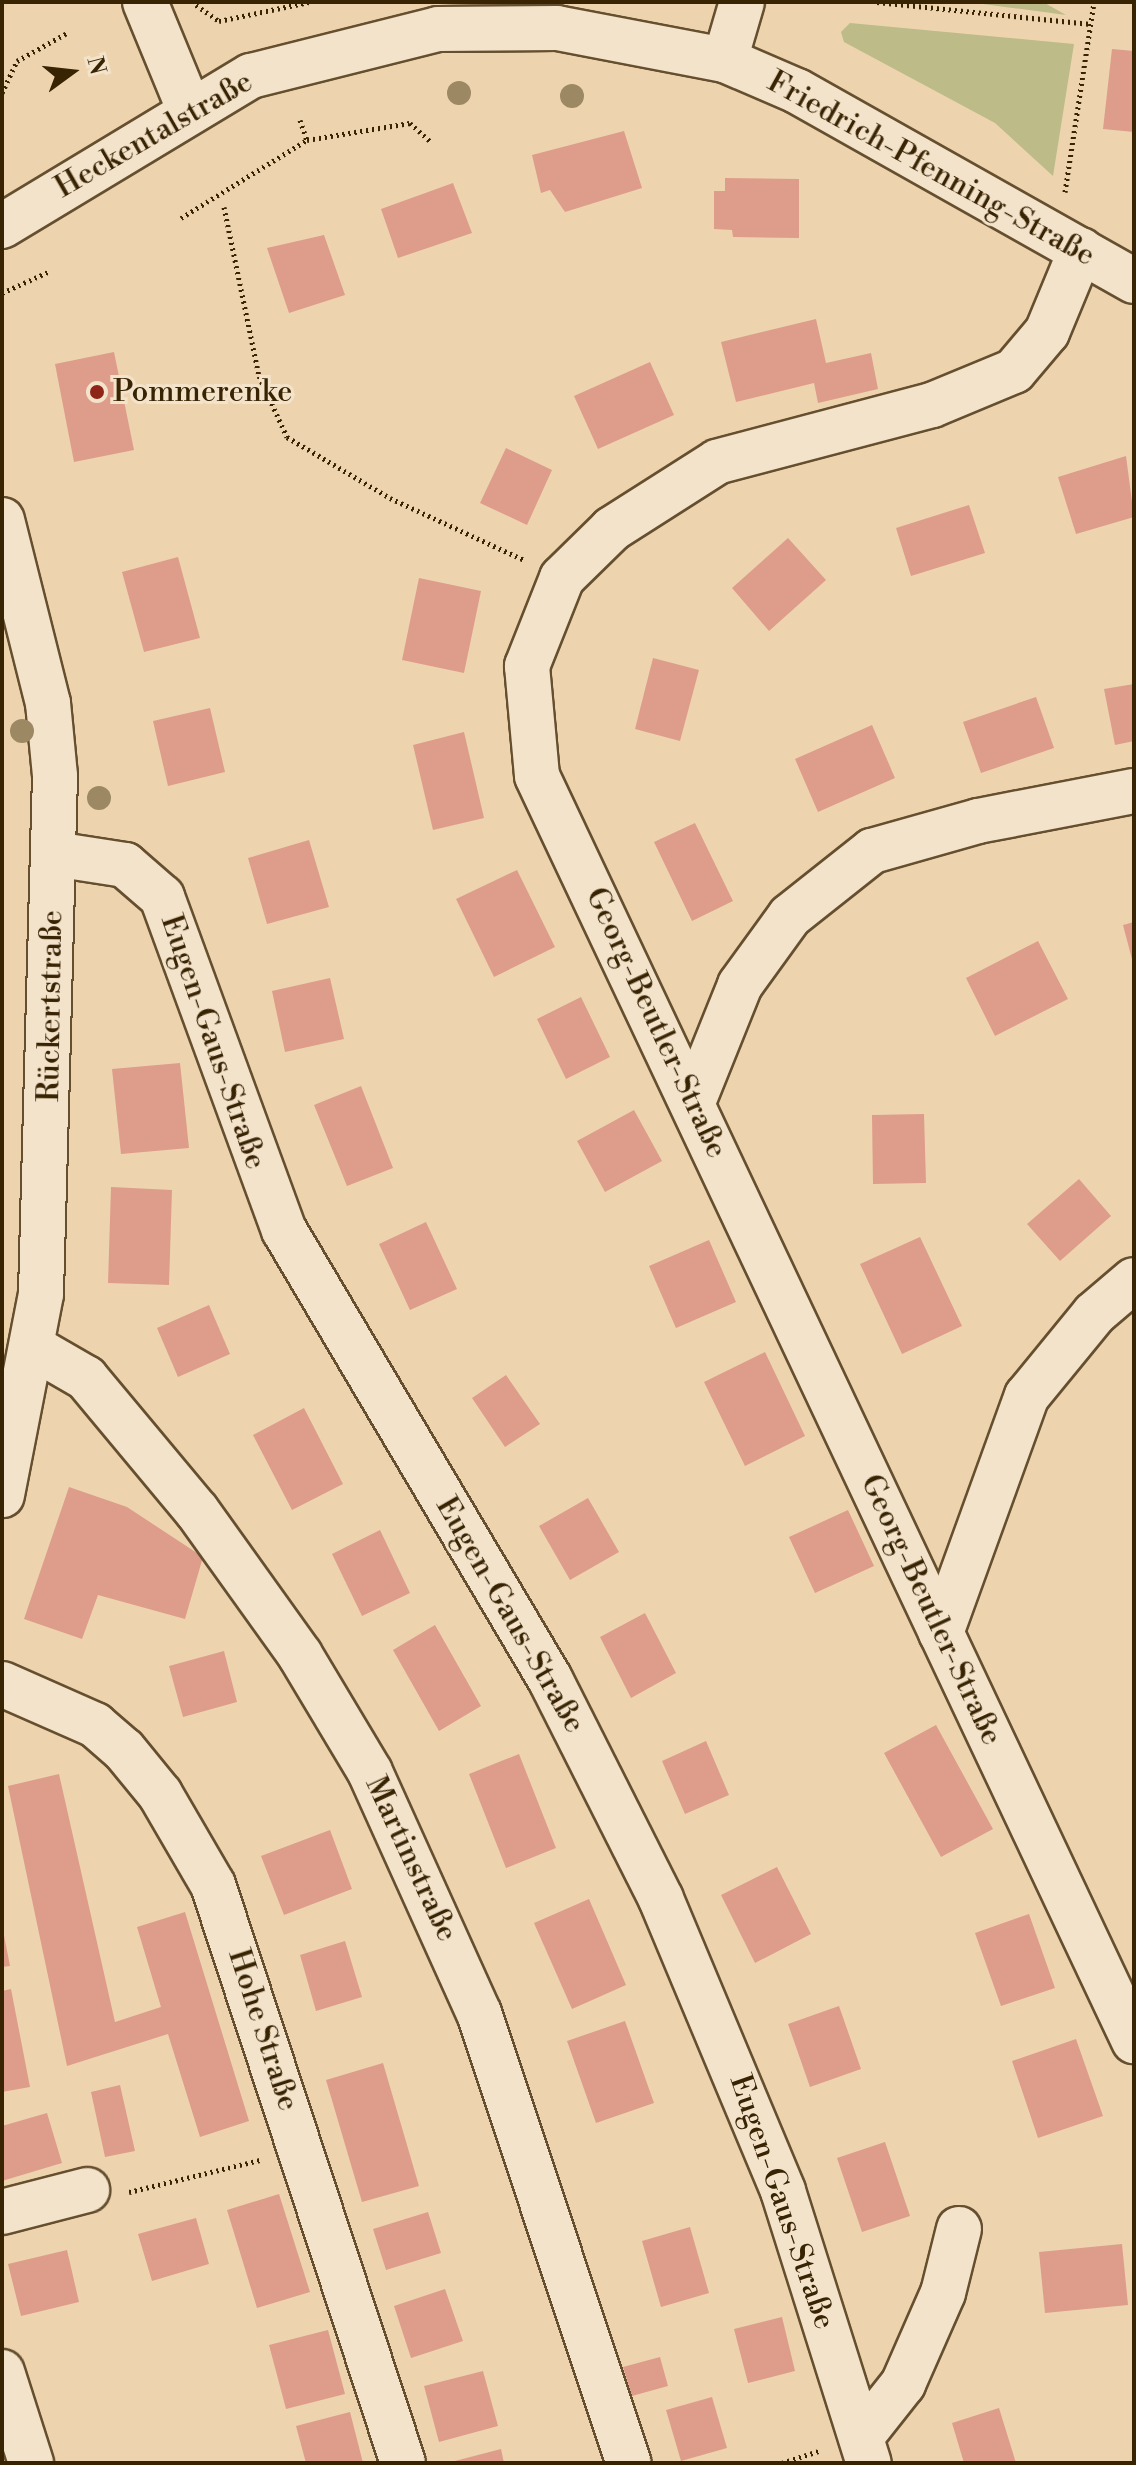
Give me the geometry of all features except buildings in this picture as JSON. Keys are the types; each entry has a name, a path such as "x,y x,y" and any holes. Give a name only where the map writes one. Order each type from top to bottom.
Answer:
{"street":[{"path":"145,2 189,109"},
{"path":"725,60 742,2"},
{"name":"Heckentalstraße","path":"11,214 189,109 294,61 438,29 557,28 725,60"},
{"name":"Friedrich-Pfenning-Straße","path":"725,60 822,104 1134,281"},
{"name":"Georg-Beutler-Straße","path":"1070,243 1047,332 1014,371 932,405 717,462 612,529 562,578 527,666 537,776 1134,2041"},
{"name":"Rückertstraße","path":"2,520 52,725 54,854 47,1194 34,1348 2,1495"},
{"path":"693,1102 740,985 790,916 872,851 978,821 1134,791"},
{"name":"Eugen-Gaus-Straße","path":"54,854 125,865 162,897 284,1230 550,1679 661,1899 783,2191 865,2450"},
{"path":"941,1633 1027,1396 1094,1314 1134,1280"},
{"name":"Martinstraße","path":"34,1348 86,1378 197,1511 300,1655 370,1772 479,2013 629,2463"},
{"name":"Hohe Straße","path":"2,1684 95,1725 160,1794 213,1885 303,2150 403,2463"},
{"path":"2,2212 87,2190"},
{"path":"865,2450 903,2384 943,2293 959,2229"},
{"path":"2,2372 31,2463"}],"path":[{"path":"192,2 219,21 309,2"},
{"path":"877,2 1091,24"},
{"path":"1070,243 1094,2"},
{"path":"2,93 17,61 67,33"},
{"path":"300,120 307,140"},
{"path":"181,218 307,140 410,123 431,142"},
{"path":"224,207 259,376 287,437 390,498 562,578"},
{"path":"2,293 50,271"},
{"path":"87,2190 104,2198 303,2150"}],"shaded area":[{"path":"968,2 1043,2 1066,15"},
{"path":"850,23 1074,44 1053,176 995,123 844,42 841,32"}],"place":[{"name":"Pommerenke","path":"97,392"}]}
